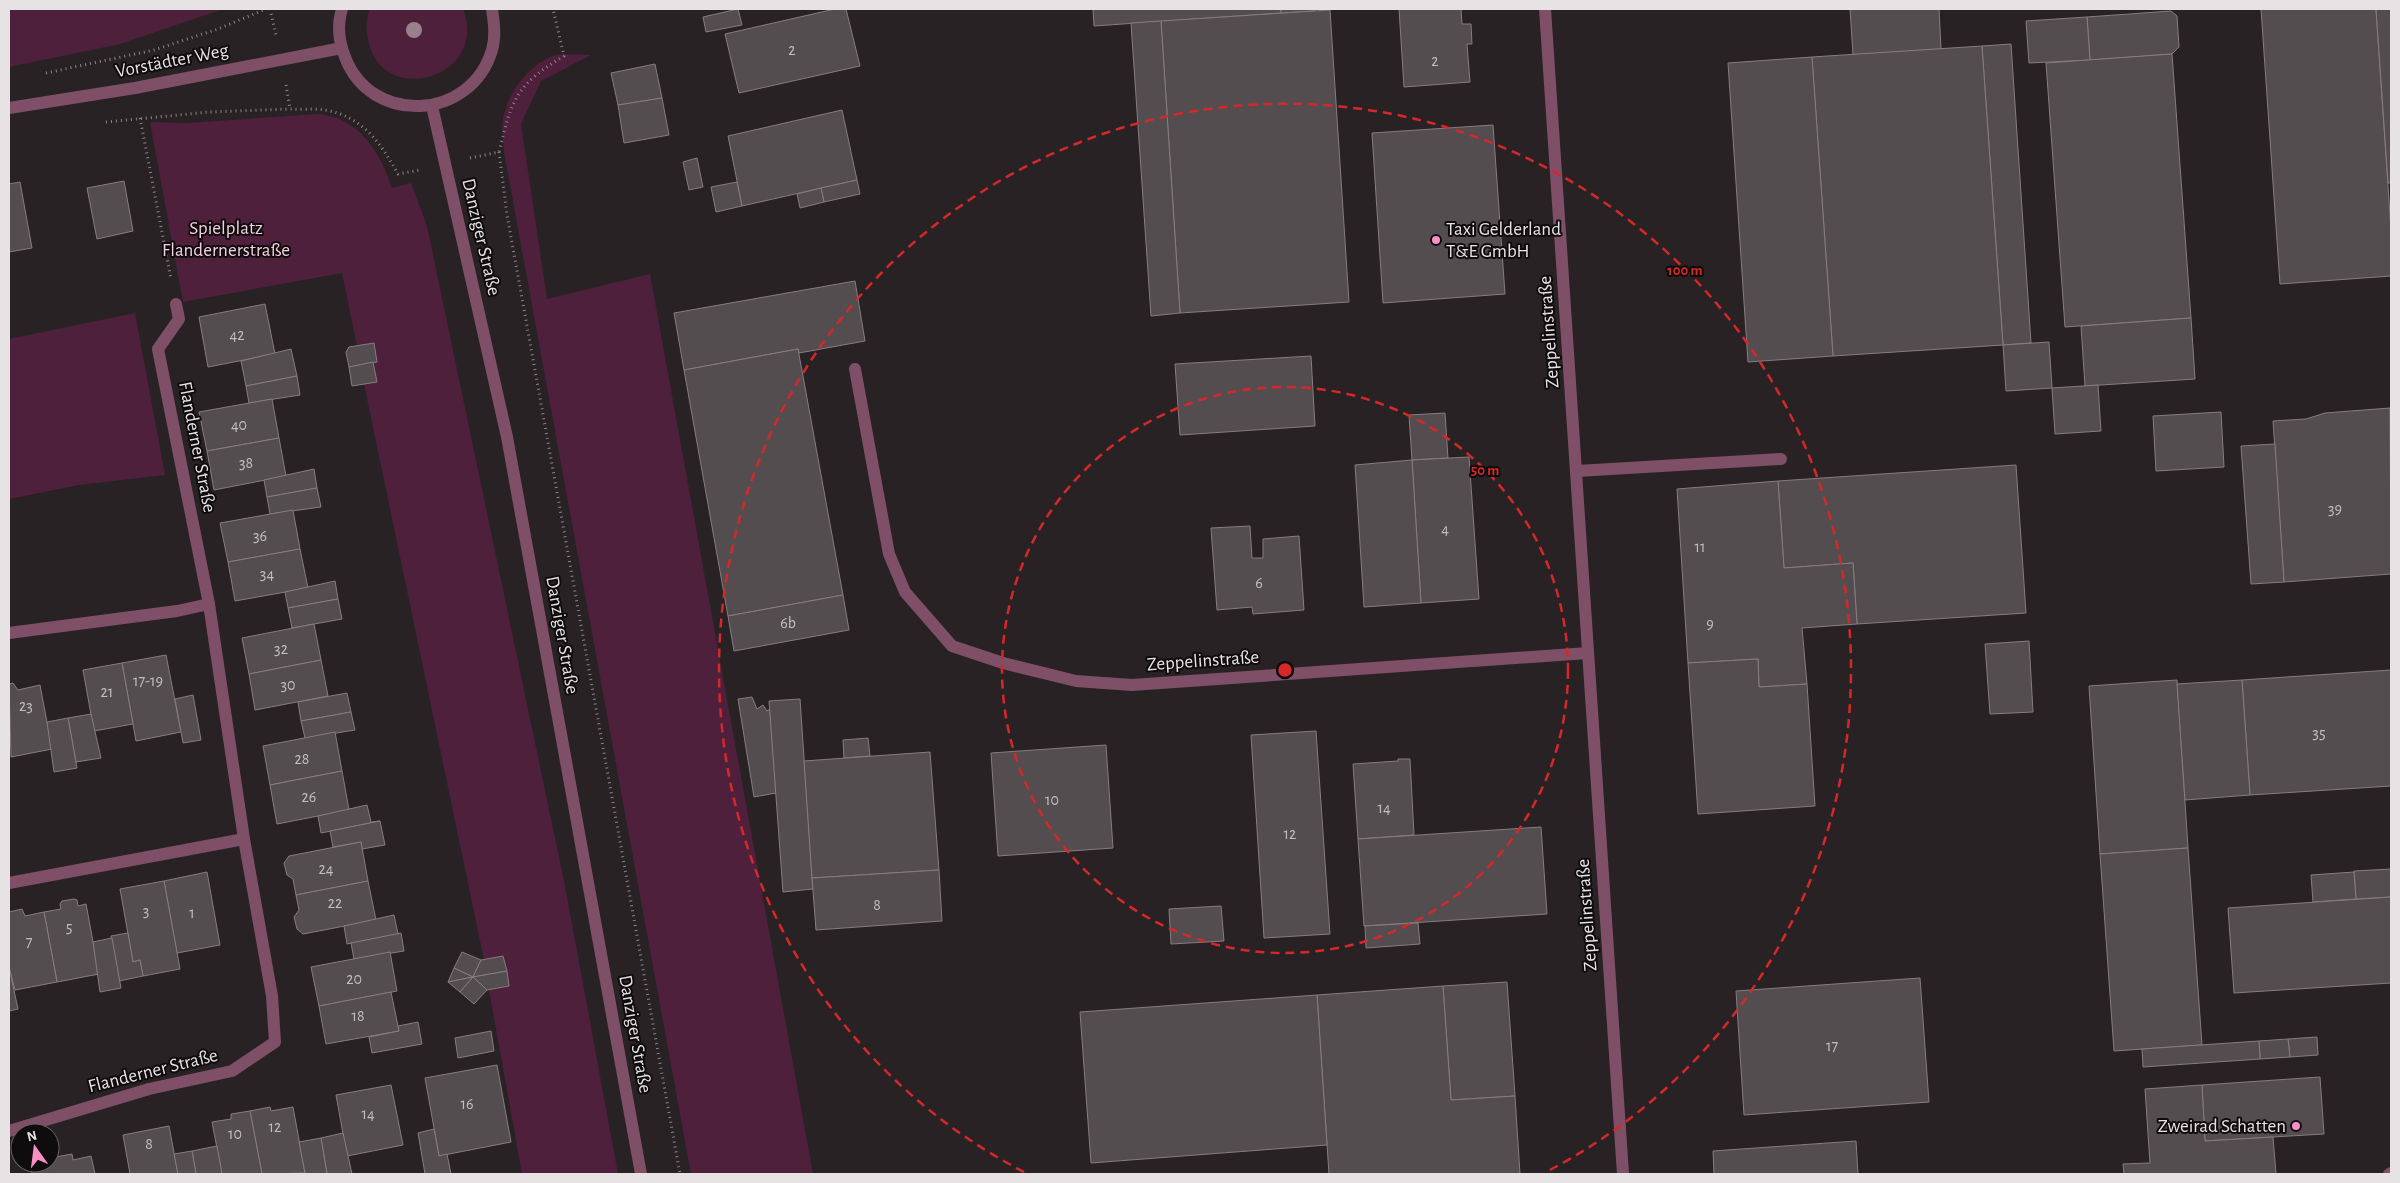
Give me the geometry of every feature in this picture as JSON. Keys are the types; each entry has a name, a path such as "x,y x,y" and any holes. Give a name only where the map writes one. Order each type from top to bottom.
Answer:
{"street":[{"path":"342,9 339,31 348,67 360,83 375,95 393,103 412,107 432,106 452,99 464,90 484,69 493,43 495,28 492,9"},
{"name":"Zeppelinstraße","path":"1545,9 1623,1174"},
{"name":"Vorstädter Weg","path":"9,108 135,88 342,48"},
{"name":"Danziger Straße","path":"432,106 507,437 641,1174"},
{"name":"Flanderner Straße","path":"9,1131 149,1088 232,1070 275,1042 272,996 244,839 209,604 158,349 179,319 176,304"},
{"name":"Zeppelinstraße","path":"855,369 889,554 904,592 952,646 1003,663 1076,681 1132,685 1588,653"},
{"path":"1577,471 1781,459"},
{"path":"9,633 177,611 209,604"},
{"path":"9,883 244,839"}],"path":[{"path":"45,73 154,50 218,29 266,9"},
{"path":"135,88 176,304"},
{"path":"103,122 209,112 290,109"},
{"path":"499,152 507,215 680,1174"}],"green space":[{"path":"9,9 223,9 120,44 9,67"},
{"path":"370,9 463,9 467,33 461,53 448,68 430,76 410,79 392,74 377,61 368,39 367,24"},
{"path":"560,54 591,55 541,81 521,124 547,299 650,274 813,1174 691,1174 502,135 502,122 506,107 516,87 540,63"},
{"name":"Spielplatz Flandernerstraße","path":"317,114 332,116 356,129 374,150 392,188 411,183 427,226 565,886 618,1174 522,1174 489,990 509,986 503,956 484,960 364,384 373,362 377,362 374,343 357,346 342,273 183,302 150,122 187,123"},
{"path":"135,313 165,475 79,485 9,499 9,339"}],"building":[{"path":"738,9 742,25 706,32 703,17"},
{"path":"835,9 846,9 860,66 739,93 725,34"},
{"path":"1093,9 1281,9 1281,13 1094,26"},
{"path":"1281,9 1314,9 1315,11 1281,13"},
{"path":"1399,9 1461,9 1462,24 1471,24 1472,44 1467,44 1470,82 1404,87"},
{"path":"1850,9 1939,9 1941,49 1853,55"},
{"path":"2261,9 2376,9 2391,230 2391,276 2280,284"},
{"path":"2376,9 2391,9 2391,183 2388,183"},
{"path":"1330,10 1349,302 1180,313 1161,21"},
{"path":"2171,11 2177,16 2179,47 2172,54 2090,60 2087,17"},
{"path":"2087,17 2090,60 2029,63 2026,21"},
{"path":"1161,21 1180,313 1151,316 1131,23"},
{"path":"2011,44 2031,343 2003,345 1982,46"},
{"path":"1982,46 2003,345 1833,356 1812,57"},
{"path":"2172,54 2191,318 2065,327 2046,63"},
{"path":"1812,57 1833,356 1748,362 1728,63"},
{"path":"655,64 662,98 618,105 611,73"},
{"path":"662,98 669,135 624,143 618,105"},
{"path":"842,110 857,180 742,206 728,136"},
{"path":"1493,125 1505,294 1383,303 1372,133"},
{"path":"697,158 703,187 689,190 683,162"},
{"path":"857,180 860,194 824,202 821,188"},
{"path":"124,181 133,231 97,239 87,188"},
{"path":"20,182 32,248 9,252 9,184"},
{"path":"737,182 742,206 716,212 711,187"},
{"path":"821,188 824,202 800,208 797,194"},
{"path":"855,281 865,341 799,353 798,349 684,370 674,313"},
{"path":"265,304 275,354 208,367 199,317"},
{"path":"2191,318 2195,379 2085,386 2081,326"},
{"path":"2049,342 2052,388 2006,391 2003,345"},
{"path":"374,343 377,362 349,367 346,352 349,347"},
{"path":"291,349 297,376 246,386 241,361"},
{"path":"798,349 843,595 728,616 684,370"},
{"path":"1311,356 1315,426 1180,435 1175,364"},
{"path":"373,362 377,382 352,386 349,367"},
{"path":"297,376 300,395 249,403 246,386"},
{"path":"2098,385 2101,431 2055,434 2052,388"},
{"path":"272,399 279,438 207,451 199,412"},
{"path":"2390,408 2391,574 2284,582 2273,421 2306,419 2325,413"},
{"path":"2221,412 2224,467 2156,471 2153,416"},
{"path":"1445,413 1448,458 1412,460 1409,415"},
{"path":"279,438 286,476 214,490 207,451"},
{"path":"2275,444 2284,582 2251,584 2241,446"},
{"path":"1469,457 1479,599 1421,603 1412,460"},
{"path":"1412,460 1421,603 1364,607 1355,465"},
{"path":"2016,465 2026,613 1857,624 1853,563 1784,568 1778,481"},
{"path":"314,469 317,488 267,497 264,480"},
{"path":"1778,481 1784,568 1853,563 1857,624 1802,628 1807,684 1759,687 1758,659 1688,663 1677,489"},
{"path":"317,488 321,507 270,514 267,497"},
{"path":"293,510 300,549 228,562 220,523"},
{"path":"1250,526 1252,558 1263,558 1263,539 1299,536 1304,610 1253,614 1252,607 1217,610 1211,528"},
{"path":"300,549 308,588 235,601 228,562"},
{"path":"335,581 338,599 288,608 285,592"},
{"path":"843,595 849,630 734,651 728,616"},
{"path":"338,599 342,619 292,628 288,608"},
{"path":"314,624 321,660 249,674 242,638"},
{"path":"2029,641 2033,712 1990,714 1985,644"},
{"path":"166,655 181,732 136,741 122,663"},
{"path":"1758,659 1759,687 1807,684 1815,806 1698,814 1688,663"},
{"path":"321,660 328,696 255,710 249,674"},
{"path":"122,663 133,724 94,731 83,670"},
{"path":"2391,670 2391,786 2250,795 2242,680"},
{"path":"2177,680 2188,848 2100,854 2089,686"},
{"path":"2242,680 2250,795 2185,800 2177,684"},
{"path":"13,683 18,690 40,685 52,749 11,757 9,684"},
{"path":"347,693 351,712 301,721 298,702"},
{"path":"193,695 201,740 183,743 175,699"},
{"path":"752,697 757,709 763,705 767,711 770,709 776,793 754,797 738,699"},
{"path":"800,699 813,889 783,892 769,701"},
{"path":"351,712 355,730 305,738 301,721"},
{"path":"91,714 101,758 76,762 68,718"},
{"path":"68,718 77,768 54,772 47,722"},
{"path":"1316,731 1330,934 1264,938 1251,735"},
{"path":"335,732 342,771 270,785 263,746"},
{"path":"868,738 870,756 844,758 843,740"},
{"path":"1106,745 1113,848 998,856 991,753"},
{"path":"930,752 939,870 812,878 804,761"},
{"path":"1398,759 1410,759 1414,835 1358,839 1353,764 1398,761"},
{"path":"342,771 349,810 277,824 270,785"},
{"path":"367,805 371,822 380,821 321,833 318,816"},
{"path":"380,821 385,845 362,849 361,842 333,847 330,831"},
{"path":"1541,827 1547,914 1364,926 1358,839"},
{"path":"361,842 368,881 296,895 293,879 287,875 284,863 289,856"},
{"path":"2188,848 2202,1045 2114,1051 2100,854"},
{"path":"2391,869 2391,897 2356,899 2354,871"},
{"path":"939,870 942,921 816,930 812,878"},
{"path":"207,872 220,945 177,953 164,881"},
{"path":"2354,872 2356,899 2313,902 2311,875"},
{"path":"164,881 180,969 143,976 140,960 133,962 120,889"},
{"path":"368,881 376,920 303,934 297,929 294,917 299,910 296,895"},
{"path":"2391,897 2391,983 2234,993 2228,908"},
{"path":"77,900 78,906 86,904 99,974 57,982 44,912 61,909 60,904 62,901"},
{"path":"1221,906 1224,941 1171,944 1169,909"},
{"path":"22,909 25,916 44,912 57,982 15,990 9,967 9,912"},
{"path":"394,915 398,934 347,944 344,926"},
{"path":"1418,923 1420,944 1366,948 1365,926"},
{"path":"128,933 133,962 140,960 143,976 119,981 111,936"},
{"path":"401,933 404,951 354,959 351,943"},
{"path":"112,938 121,988 100,992 93,942"},
{"path":"390,952 397,991 319,1006 311,967"},
{"path":"462,952 481,960 473,977 454,968"},
{"path":"503,956 507,971 473,977 481,960"},
{"path":"9,967 18,1009 9,1011"},
{"path":"454,968 473,977 448,982"},
{"path":"507,971 509,986 487,990 473,977"},
{"path":"473,977 460,992 448,982"},
{"path":"473,977 487,990 474,1004 460,992"},
{"path":"1920,978 1929,1102 1744,1115 1736,991"},
{"path":"1507,982 1515,1096 1451,1100 1443,986"},
{"path":"1443,986 1451,1100 1515,1096 1520,1174 1329,1174 1317,995"},
{"path":"391,992 399,1031 326,1044 319,1006"},
{"path":"1317,995 1327,1145 1091,1163 1080,1012"},
{"path":"418,1022 422,1044 372,1053 369,1037 399,1031 398,1026"},
{"path":"491,1031 494,1051 458,1058 455,1038"},
{"path":"2317,1037 2318,1055 2290,1057 2288,1039"},
{"path":"2288,1039 2290,1057 2260,1059 2259,1041"},
{"path":"2259,1041 2260,1059 2143,1067 2142,1049"},
{"path":"497,1065 511,1142 439,1156 425,1078"},
{"path":"2320,1077 2324,1134 2205,1141 2202,1085"},
{"path":"391,1085 403,1145 347,1156 336,1095"},
{"path":"2202,1085 2205,1141 2273,1137 2276,1174 2124,1174 2123,1164 2150,1163 2145,1089"},
{"path":"270,1107 271,1111 293,1107 305,1173 262,1174 250,1111"},
{"path":"250,1111 262,1174 222,1174 212,1122 231,1119 231,1114"},
{"path":"169,1126 178,1174 130,1174 123,1135"},
{"path":"434,1129 439,1156 447,1154 451,1174 425,1174 418,1133"},
{"path":"343,1133 352,1174 327,1174 321,1138"},
{"path":"321,1138 327,1174 304,1174 299,1142"},
{"path":"1856,1141 1858,1174 1714,1174 1713,1151"},
{"path":"217,1146 222,1174 196,1174 192,1151"},
{"path":"192,1151 196,1174 178,1174 174,1154"},
{"path":"72,1154 73,1160 91,1156 95,1174 32,1174 60,1173 60,1156"}],"place":[{"name":"Taxi Gelderland T&E GmbH","path":"1436,240"},
{"name":"Zweirad Schatten","path":"2296,1126"}]}
